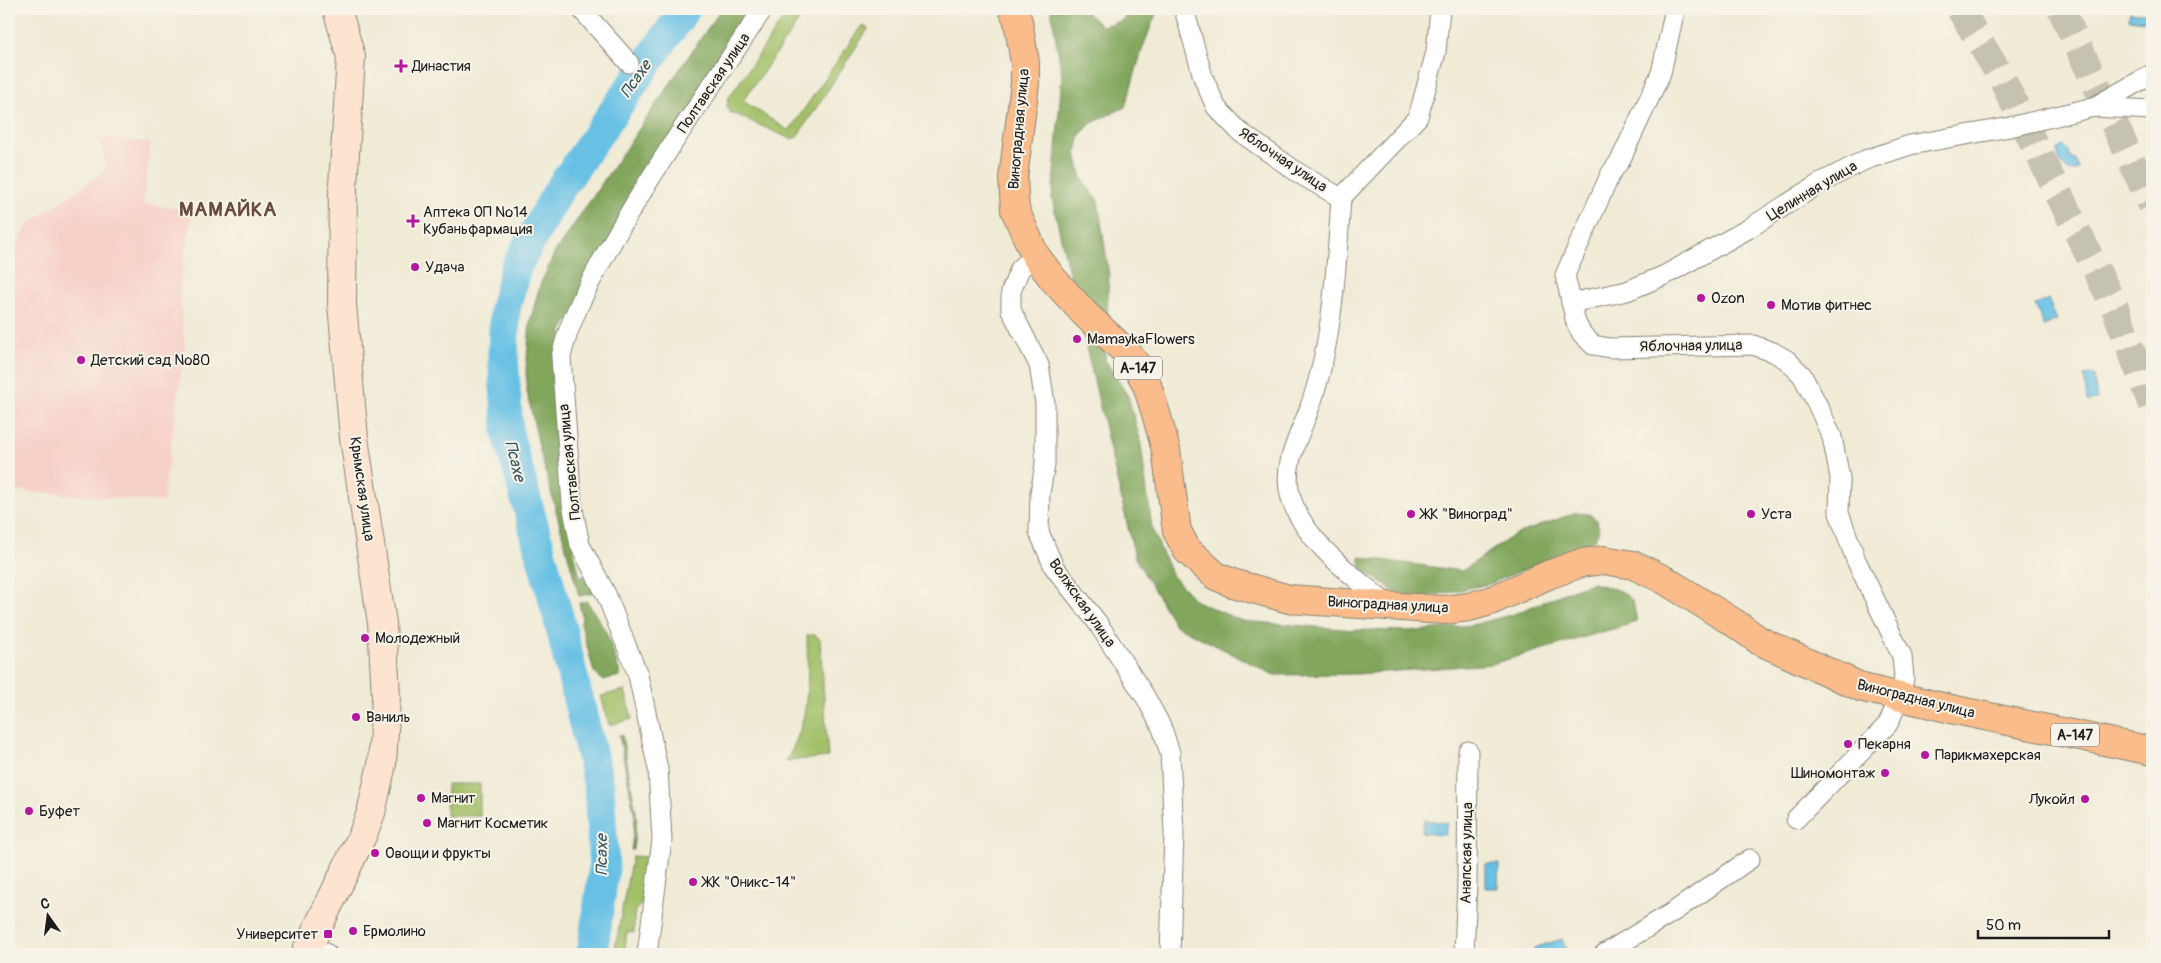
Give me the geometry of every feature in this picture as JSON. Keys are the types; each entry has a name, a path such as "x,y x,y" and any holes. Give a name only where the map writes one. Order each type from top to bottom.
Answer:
{"main road":[{"name":"Виноградная улица","path":"1013,9 1018,21 1025,63 1025,83 1013,178 1015,210 1035,255 1053,279 1085,314 1127,353 1137,366 1149,393 1166,450 1177,531 1186,550 1216,576 1232,584 1289,600 1444,610 1469,607 1509,594 1548,574 1581,563 1603,560 1633,565 1663,579 1760,641 1863,688 1951,709 2152,751"}],"street":[{"name":"Крымская улица","path":"313,952 371,813 382,764 386,696 382,623 354,438 342,304 343,186 351,57 337,9"},
{"path":"581,9 629,62"},
{"name":"Полтавская улица","path":"647,954 662,840 658,769 638,675 606,594 580,545 572,504 561,357 566,334 591,280 636,200 763,9"},
{"name":"Яблочная улица","path":"1184,9 1203,77 1216,108 1240,132 1300,174 1341,198"},
{"name":"Яблочная улица","path":"1389,606 1322,548 1308,531 1291,499 1287,478 1290,457 1319,381 1326,350 1341,198 1418,117 1436,52 1440,9"},
{"name":"Яблочная улица","path":"1675,9 1661,73 1620,161 1611,173 1565,275 1579,328 1587,341 1593,345 1610,348 1753,345 1780,356 1802,375 1832,437 1840,478 1839,513 1856,560 1902,656 1904,678 1900,697"},
{"name":"Целинная улица","path":"1571,303 1626,291 1665,275 1748,229 1822,182 1865,160 1910,145 2010,127 2094,107 2152,74"},
{"name":"Целинная улица","path":"2094,107 2152,110"},
{"name":"Волжская улица","path":"1035,255 1020,269 1011,290 1011,310 1039,365 1045,403 1045,465 1040,492 1039,532 1054,567 1097,622 1146,698 1162,728 1170,753 1174,833 1170,954"},
{"path":"1796,819 1888,724 1900,697"},
{"name":"Анапская улица","path":"1464,954 1467,884 1468,752"},
{"path":"1604,954 1673,912 1750,859"}],"shaded area":[{"path":"98,137 151,143 143,204 193,210 179,291 185,345 163,502 9,490 9,259 28,225 106,170"}],"green space":[{"path":"721,9 758,9 562,331 574,552 580,577 586,576 594,593 579,596 541,455 527,392 526,370 530,322 540,285 555,252"},
{"path":"790,9 807,9 743,101 789,131 862,25 868,29 797,137 791,139 730,112 727,108 728,99"},
{"path":"1051,9 1082,9 1102,26 1121,21 1131,9 1154,9 1157,11 1143,47 1125,107 1092,123 1080,135 1076,153 1082,179 1098,201 1109,275 1105,360 1128,396 1140,439 1152,528 1171,574 1196,601 1242,621 1354,630 1416,631 1472,625 1514,614 1593,583 1621,591 1633,601 1637,622 1492,664 1357,674 1274,675 1175,625 1135,558 1052,199 1062,75"},
{"path":"1575,513 1589,514 1597,520 1599,530 1595,540 1490,584 1420,598 1400,598 1385,584 1365,570 1360,562 1360,557 1462,571 1514,535"},
{"path":"587,601 606,632 621,676 602,680 594,672 581,624 582,616 579,603"},
{"path":"807,635 815,635 820,639 828,757 786,761 800,730 804,715 808,669"},
{"path":"625,690 632,719 609,725 601,696"},
{"path":"619,735 622,735 637,818 633,850 631,850 635,817"},
{"path":"447,784 480,784 480,816 446,816"},
{"path":"632,856 648,857 641,905 637,908 634,916 634,933 627,932 624,954 614,954"}],"water":[{"path":"2130,12 2152,14 2151,22 2129,19"},
{"path":"2064,146 2068,150 2069,157 2076,161 2078,168 2076,171 2068,171 2059,161 2057,150"},
{"path":"2048,299 2057,320 2044,326 2035,305"},
{"path":"2094,375 2097,400 2087,401 2084,376"},
{"path":"1424,820 1447,823 1445,835 1422,833"},
{"path":"1486,864 1499,864 1498,888 1486,888"},
{"path":"1562,939 1567,954 1533,954 1534,948"}],"waterway":[{"name":"Псахе","path":"592,954 604,868 599,785 558,616 508,434 503,354 505,309 516,267 557,193 685,9"}],"tunnel":[{"path":"1960,9 2001,77 2115,308 2152,405"},
{"path":"2061,9 2152,205"}],"place":[{"name":"Династия","path":"401,66"},
{"name":"Аптека ОП №14 Кубаньфармация","path":"413,221"},
{"name":"Удача","path":"415,267"},
{"name":"Ozon","path":"1701,298"},
{"name":"Мотив фитнес","path":"1771,305"},
{"name":"MamaykaFlowers","path":"1077,339"},
{"name":"Детский сад №80","path":"81,360"},
{"name":"ЖК \"Виноград\"","path":"1411,514"},
{"name":"Уста","path":"1751,514"},
{"name":"Молодежный","path":"365,638"},
{"name":"Ваниль","path":"356,717"},
{"name":"Пекарня","path":"1848,744"},
{"name":"Парикмахерская","path":"1925,755"},
{"name":"Шиномонтаж","path":"1885,773"},
{"name":"Магнит","path":"421,798"},
{"name":"Лукойл","path":"2085,799"},
{"name":"Буфет","path":"29,811"},
{"name":"Магнит Косметик","path":"427,823"},
{"name":"Овощи и фрукты","path":"375,853"},
{"name":"ЖК \"Оникс-14\"","path":"693,882"},
{"name":"Ермолино","path":"353,931"},
{"name":"Университет","path":"328,934"}],"district":[{"name":"МАМАЙКА","path":"228,209"}]}
